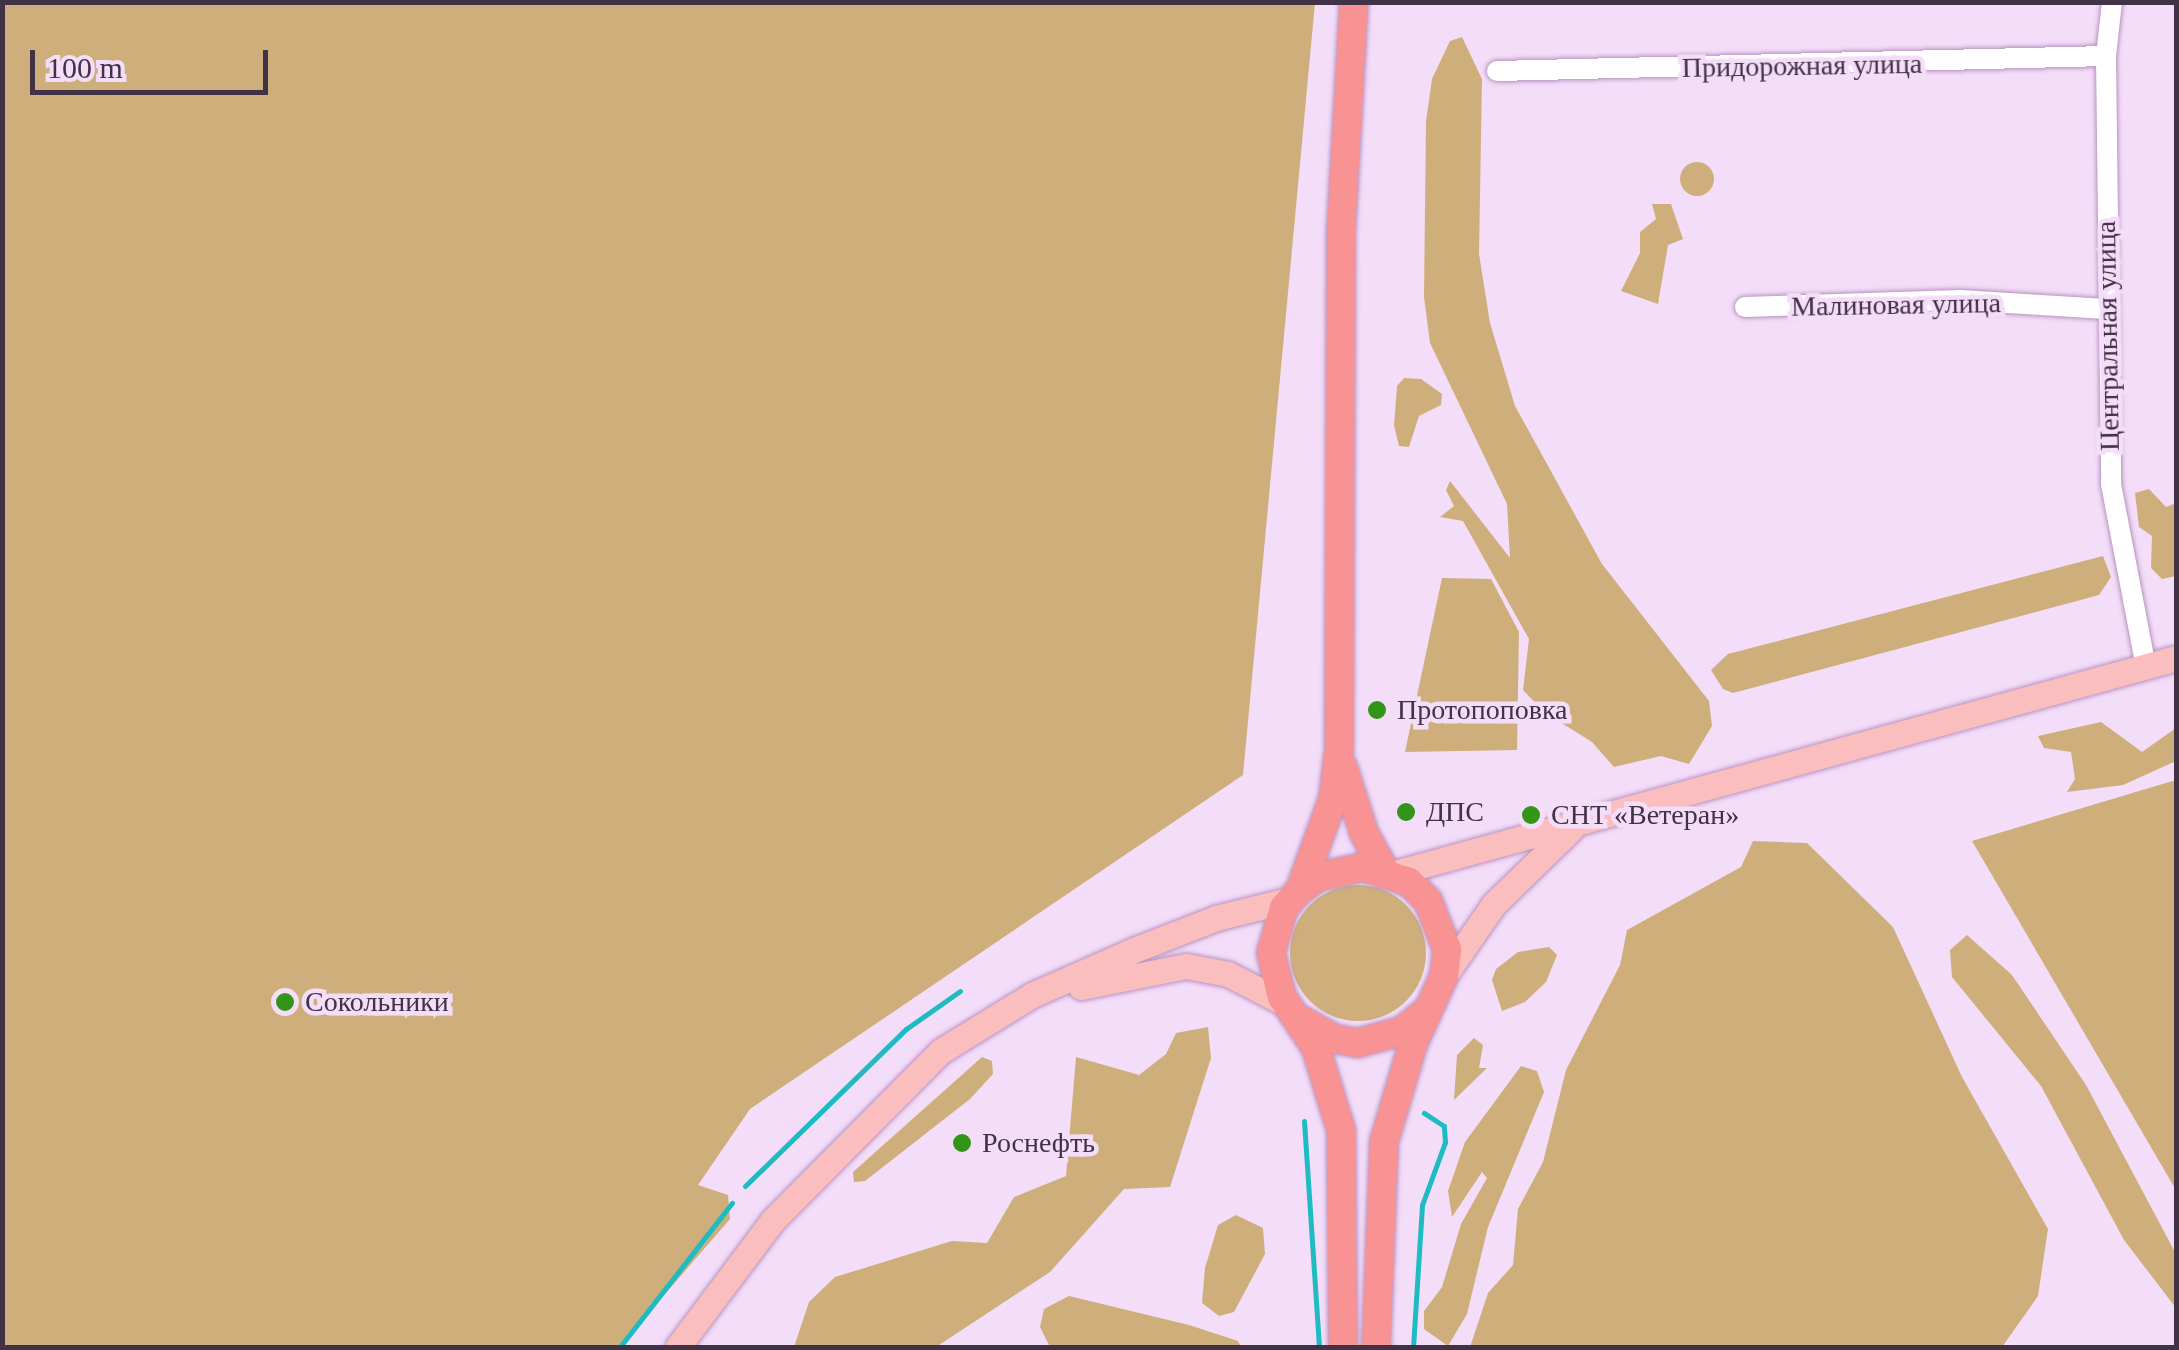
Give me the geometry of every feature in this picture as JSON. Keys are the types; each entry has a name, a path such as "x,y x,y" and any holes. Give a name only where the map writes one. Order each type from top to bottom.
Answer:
{"highway":[{"path":"1344,1348 1341,1130 1316,1048 1292,1011 1271,953 1328,815 1339,750 1340,232 1354,2"},
{"path":"1339,750 1348,793 1388,872 1428,900 1441,924 1439,988 1413,1044 1384,1142 1376,1210 1376,1348"},
{"path":"1296,895 1340,869 1388,872"},
{"path":"1292,1011 1335,1039 1380,1040 1420,1018 1439,988"}],"main road":[{"path":"1388,872 1442,855 1573,828 2176,658"},
{"path":"1439,988 1494,904 1573,828"},
{"path":"677,1348 774,1220 885,1101 940,1052 1032,996 1216,918 1296,895"},
{"path":"1032,996 1186,966 1228,974 1292,1011"}],"street":[{"name":"Центральная улица","path":"2112,2 2106,56 2111,484 2146,666"},
{"name":"Придорожная улица","path":"1498,71 2106,56"},
{"name":"Малиновая улица","path":"1746,307 1960,300 2106,309"}],"shaded area":[{"path":"2,3 1315,3 1243,775 750,1109 698,1185 728,1195 730,1219 619,1347 3,1347"},
{"path":"1462,37 1482,79 1479,254 1490,323 1515,406 1602,564 1709,701 1712,726 1689,764 1661,756 1614,767 1592,742 1544,712 1523,690 1529,639 1463,521 1440,517 1454,506 1446,490 1450,481 1510,558 1507,504 1430,343 1424,297 1426,121 1432,79 1450,41"},
{"path":"1697,162 1709,167 1714,179 1709,191 1697,196 1685,191 1680,179 1685,167"},
{"path":"1652,204 1671,204 1683,239 1668,245 1658,304 1621,291 1640,253 1640,232 1656,219"},
{"path":"1404,378 1421,379 1442,394 1441,405 1419,416 1409,447 1399,446 1394,425 1397,386"},
{"path":"2149,489 2166,507 2176,503 2176,576 2162,579 2151,568 2152,536 2139,527 2135,493"},
{"path":"2103,556 2111,577 2099,595 1733,693 1723,689 1711,670 1728,654"},
{"path":"1442,578 1491,579 1519,632 1517,750 1405,752"},
{"path":"2101,722 2142,752 2176,728 2176,761 2123,785 2067,792 2075,779 2071,752 2044,748 2038,736"},
{"path":"2176,780 2176,1190 1972,841"},
{"path":"1753,841 1807,843 1893,927 1962,1077 2048,1229 2038,1296 2002,1347 1470,1347 1488,1293 1513,1265 1518,1209 1543,1162 1566,1070 1620,965 1627,930 1741,867"},
{"path":"1358,885 1384,890 1406,905 1421,927 1426,953 1421,979 1406,1001 1384,1016 1358,1021 1332,1016 1310,1001 1295,979 1290,953 1295,927 1310,905 1332,890"},
{"path":"1967,935 2012,975 2086,1085 2176,1254 2176,1308 2124,1240 2041,1086 1952,977 1950,950"},
{"path":"1549,947 1557,955 1546,982 1525,1002 1502,1011 1492,980 1496,969 1518,952"},
{"path":"1208,1027 1211,1058 1170,1187 1124,1189 1050,1272 936,1347 794,1347 809,1302 835,1277 952,1241 987,1243 1014,1197 1066,1176 1076,1057 1139,1075 1166,1054 1176,1033"},
{"path":"1474,1038 1483,1045 1479,1068 1487,1068 1454,1100 1457,1055"},
{"path":"982,1057 992,1061 993,1074 970,1099 865,1181 854,1182 853,1172"},
{"path":"1521,1066 1537,1071 1544,1092 1488,1227 1467,1314 1448,1346 1424,1329 1424,1311 1442,1287 1461,1224 1487,1178 1482,1172 1452,1217 1448,1191 1465,1142"},
{"path":"1236,1215 1263,1228 1265,1254 1234,1312 1219,1316 1202,1303 1205,1268 1218,1225"},
{"path":"1069,1296 1189,1325 1238,1341 1241,1347 1050,1347 1040,1327 1044,1309"}],"waterway":[{"path":"745,1186 906,1029 960,991"},
{"path":"1413,1348 1422,1205 1445,1142 1444,1126 1424,1113"},
{"path":"1304,1121 1319,1348"},
{"path":"619,1348 732,1203"}],"place":[{"name":"Протопоповка","path":"1377,710"},
{"name":"ДПС","path":"1406,812"},
{"name":"СНТ «Ветеран»","path":"1531,815"},
{"name":"Сокольники","path":"285,1002"},
{"name":"Роснефть","path":"962,1143"}]}
